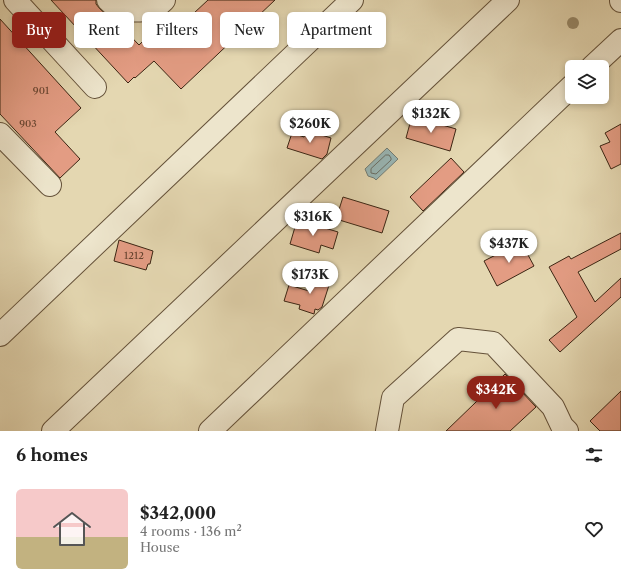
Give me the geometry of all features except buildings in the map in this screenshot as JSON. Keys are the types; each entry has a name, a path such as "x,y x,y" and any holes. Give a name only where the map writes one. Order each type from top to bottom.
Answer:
{"lane":[{"path":"15,0 95,87"},
{"path":"108,0 114,6 126,11 154,10 164,0"},
{"path":"0,336 352,0"},
{"path":"53,431 508,0"},
{"path":"600,60 621,40"},
{"path":"210,431 565,93"},
{"path":"0,134 50,185"},
{"path":"386,431 393,398 458,339 493,343 553,407 562,426 567,431"}],"water":[{"path":"387,148 398,159 376,180 368,176 365,169"}]}
